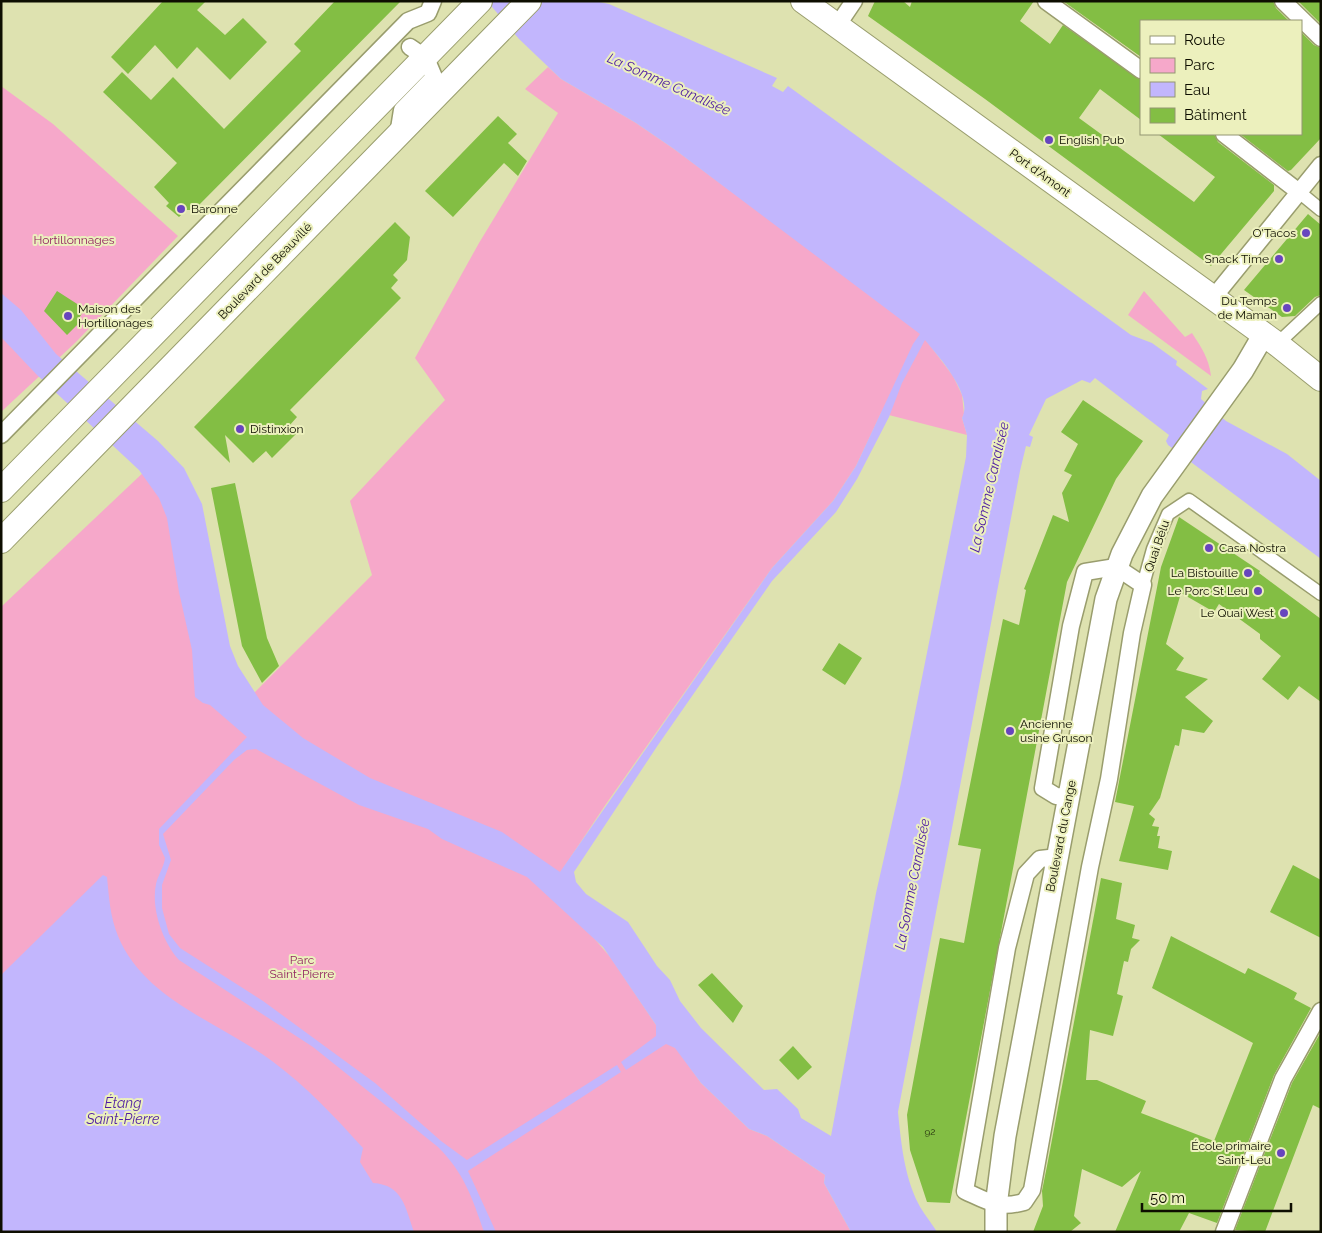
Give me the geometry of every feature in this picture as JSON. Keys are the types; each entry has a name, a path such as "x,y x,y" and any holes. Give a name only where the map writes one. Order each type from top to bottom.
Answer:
{"main road":[{"path":"1,490 430,46 480,1"},
{"name":"Boulevard de Beauvillé","path":"1,541 529,1"},
{"name":"Port d'Amont","path":"803,1 1270,339 1321,379"}],"street":[{"path":"1,435 408,21 428,13 433,1"},
{"path":"838,26 854,1"},
{"path":"1046,1 1140,69"},
{"path":"1283,1 1321,38"},
{"path":"388,42 430,46 434,77 402,110 398,135"},
{"path":"1225,135 1321,210"},
{"path":"1213,298 1319,167"},
{"path":"1270,339 1321,302"},
{"name":"Boulevard du Cange","path":"996,1232 996,1206 1008,1117 1106,599 1116,567 1152,496 1181,459 1243,370 1270,339"},
{"name":"Quai Bélu","path":"1144,585 1153,549 1168,514 1189,500 1321,594"},
{"path":"1058,857 1040,859 1026,874 1007,948 965,1191 996,1206 1010,1206 1024,1202 1032,1190 1090,867 1108,779 1132,632 1144,585 1116,567 1085,572 1071,626 1043,788 1056,796 1069,797"},
{"path":"1224,1232 1283,1079 1321,1011"}],"green space":[{"name":"Parc Saint-Pierre","path":"548,67 561,79 636,123 674,149 919,331 953,376 962,395 964,414 962,418 967,435 881,413 856,466 833,501 772,568 606,804 562,870 587,930 611,958 656,1025 656,1036 676,1048 701,1083 749,1129 767,1136 825,1175 824,1183 851,1232 1,1232 1,607 147,469 173,502 235,712 372,575 350,501 445,400 415,358 479,243 558,113 525,89"},
{"name":"Hortillonnages","path":"1,86 53,124 178,236 76,342 1,412"},
{"path":"1144,291 1185,337 1192,333 1206,358 1211,376 1128,315"}],"water":[{"name":"La Somme Canalisée","path":"487,1 595,1 609,4 777,78 772,86 783,92 788,86 1131,335 1152,343 1177,361 1176,365 1208,389 1202,391 1201,399 1226,421 1287,454 1321,481 1321,559 1168,445 1166,441 1169,435 1095,378 1090,383 1082,380 1046,399 1029,435 1033,437 1030,447 1026,446 1020,471 898,1112 902,1147 909,1181 920,1207 937,1232 851,1232 824,1183 825,1175 767,1136 749,1129 701,1083 675,1048 666,1044 626,1070 621,1062 656,1036 656,1025 603,947 527,877 442,839 428,829 359,805 256,749 247,750 234,760 163,834 171,860 162,885 162,908 169,934 180,948 263,1001 375,1083 441,1141 467,1160 617,1065 621,1072 468,1171 496,1232 484,1232 461,1176 438,1147 313,1047 179,960 159,924 155,893 165,858 159,845 159,829 247,737 210,705 203,703 195,697 192,650 179,592 167,518 159,498 139,470 37,375 1,337 1,293 21,310 56,354 158,441 184,468 202,504 230,646 238,666 263,705 303,738 370,778 502,832 560,872 772,568 833,501 856,466 913,344 920,334 674,149 636,123 561,79 519,39","holes":["925,340 953,376 963,398 964,409 962,418 967,435 966,457 901,783 876,893 831,1136 801,1118 798,1109 777,1089 764,1090 701,1028 680,1001 670,980 657,966 628,922 586,894 576,882 574,872 658,745 772,581 836,512 857,479 889,417 902,383"]},
{"name":"Étang Saint-Pierre","path":"103,875 107,877 115,929 130,958 146,977 165,994 186,1008 272,1061 308,1091 363,1148 360,1162 373,1183 391,1188 397,1193 405,1206 414,1232 1,1232 1,975"}],"building":[{"path":"163,1 206,1 197,10 225,35 243,18 267,42 230,80 197,47 177,69 155,45 128,74 111,57"},
{"path":"335,1 401,1 194,210 186,210 179,217 166,206 169,203 154,187 177,163 103,92 122,72 151,100 173,77 224,129 301,51 294,44"},
{"path":"875,1 903,1 910,7 912,1 1034,1 1020,21 1050,44 1063,25 1140,79 1140,119 1100,89 1079,118 1194,202 1215,177 1159,135 1214,135 1218,142 1274,185 1274,191 1211,266 985,99 868,16"},
{"path":"1063,1 1273,1 1276,8 1288,20 1140,20 1140,56"},
{"path":"1298,1 1321,1 1321,24"},
{"path":"1302,33 1314,45 1321,48 1321,138 1288,171 1241,135 1302,135"},
{"path":"498,116 517,134 508,143 527,161 518,176 504,163 453,217 425,191"},
{"path":"1308,214 1321,225 1321,295 1315,297 1295,316 1282,317 1244,290"},
{"path":"395,222 410,237 407,260 393,275 398,280 391,288 401,298 290,410 297,417 289,426 297,433 272,458 266,451 253,463 225,435 230,463 194,427"},
{"name":"Maison des Hortillonages","path":"57,291 85,309 77,321 79,323 67,335 44,311"},
{"path":"1083,400 1143,441 1116,479 1067,582 950,1203 927,1202 910,1150 907,1115 940,938 964,943 981,849 958,845 1003,619 1019,625 1026,590 1024,589 1053,515 1069,522 1062,493 1072,475 1064,471 1078,444 1061,432"},
{"path":"235,483 267,638 279,666 262,683 242,646 211,488"},
{"path":"1179,517 1260,571 1259,573 1321,619 1321,702 1299,686 1288,700 1262,679 1281,656 1260,639 1260,634 1219,604 1214,612 1181,593 1166,644 1184,658 1176,670 1208,679 1185,697 1213,721 1204,733 1182,729 1179,746 1175,745 1160,798 1149,814 1155,819 1152,826 1159,827 1157,836 1160,836 1158,848 1172,851 1168,870 1119,861 1134,806 1115,802 1161,567"},
{"path":"839,643 862,658 845,685 822,670"},
{"path":"1293,865 1321,880 1321,938 1270,912"},
{"path":"1101,878 1122,883 1116,919 1135,925 1132,938 1140,940 1131,949 1128,962 1124,961 1117,994 1123,996 1113,1036 1090,1030 1086,1080 1097,1080 1146,1101 1141,1113 1214,1141 1253,1043 1152,988 1171,936 1245,974 1248,968 1288,988 1297,993 1294,999 1311,1008 1274,1075 1217,1223 1189,1213 1179,1232 1115,1232 1141,1171 1122,1187 1082,1169 1074,1216 1081,1223 1070,1232 1033,1232 1043,1206 1042,1191"},
{"path":"712,973 743,1006 733,1023 698,985"},
{"name":"École primaire Saint-Leu","path":"1321,1032 1321,1109 1313,1105 1265,1232 1235,1230 1292,1083"},
{"path":"793,1046 812,1067 798,1080 779,1060"}],"place":[{"name":"English Pub","path":"1049,140"},
{"name":"Baronne","path":"181,209"},
{"name":"O'Tacos","path":"1306,233"},
{"name":"Snack Time","path":"1279,259"},
{"name":"Du Temps de Maman","path":"1287,308"},
{"name":"Maison des Hortillonages","path":"68,316"},
{"name":"Distinxion","path":"240,429"},
{"name":"Casa Nostra","path":"1209,548"},
{"name":"La Bistouille","path":"1248,573"},
{"name":"Le Porc St Leu","path":"1258,591"},
{"name":"Le Quai West","path":"1284,613"},
{"name":"Ancienne usine Gruson","path":"1010,731"},
{"name":"École primaire Saint-Leu","path":"1281,1153"}]}
